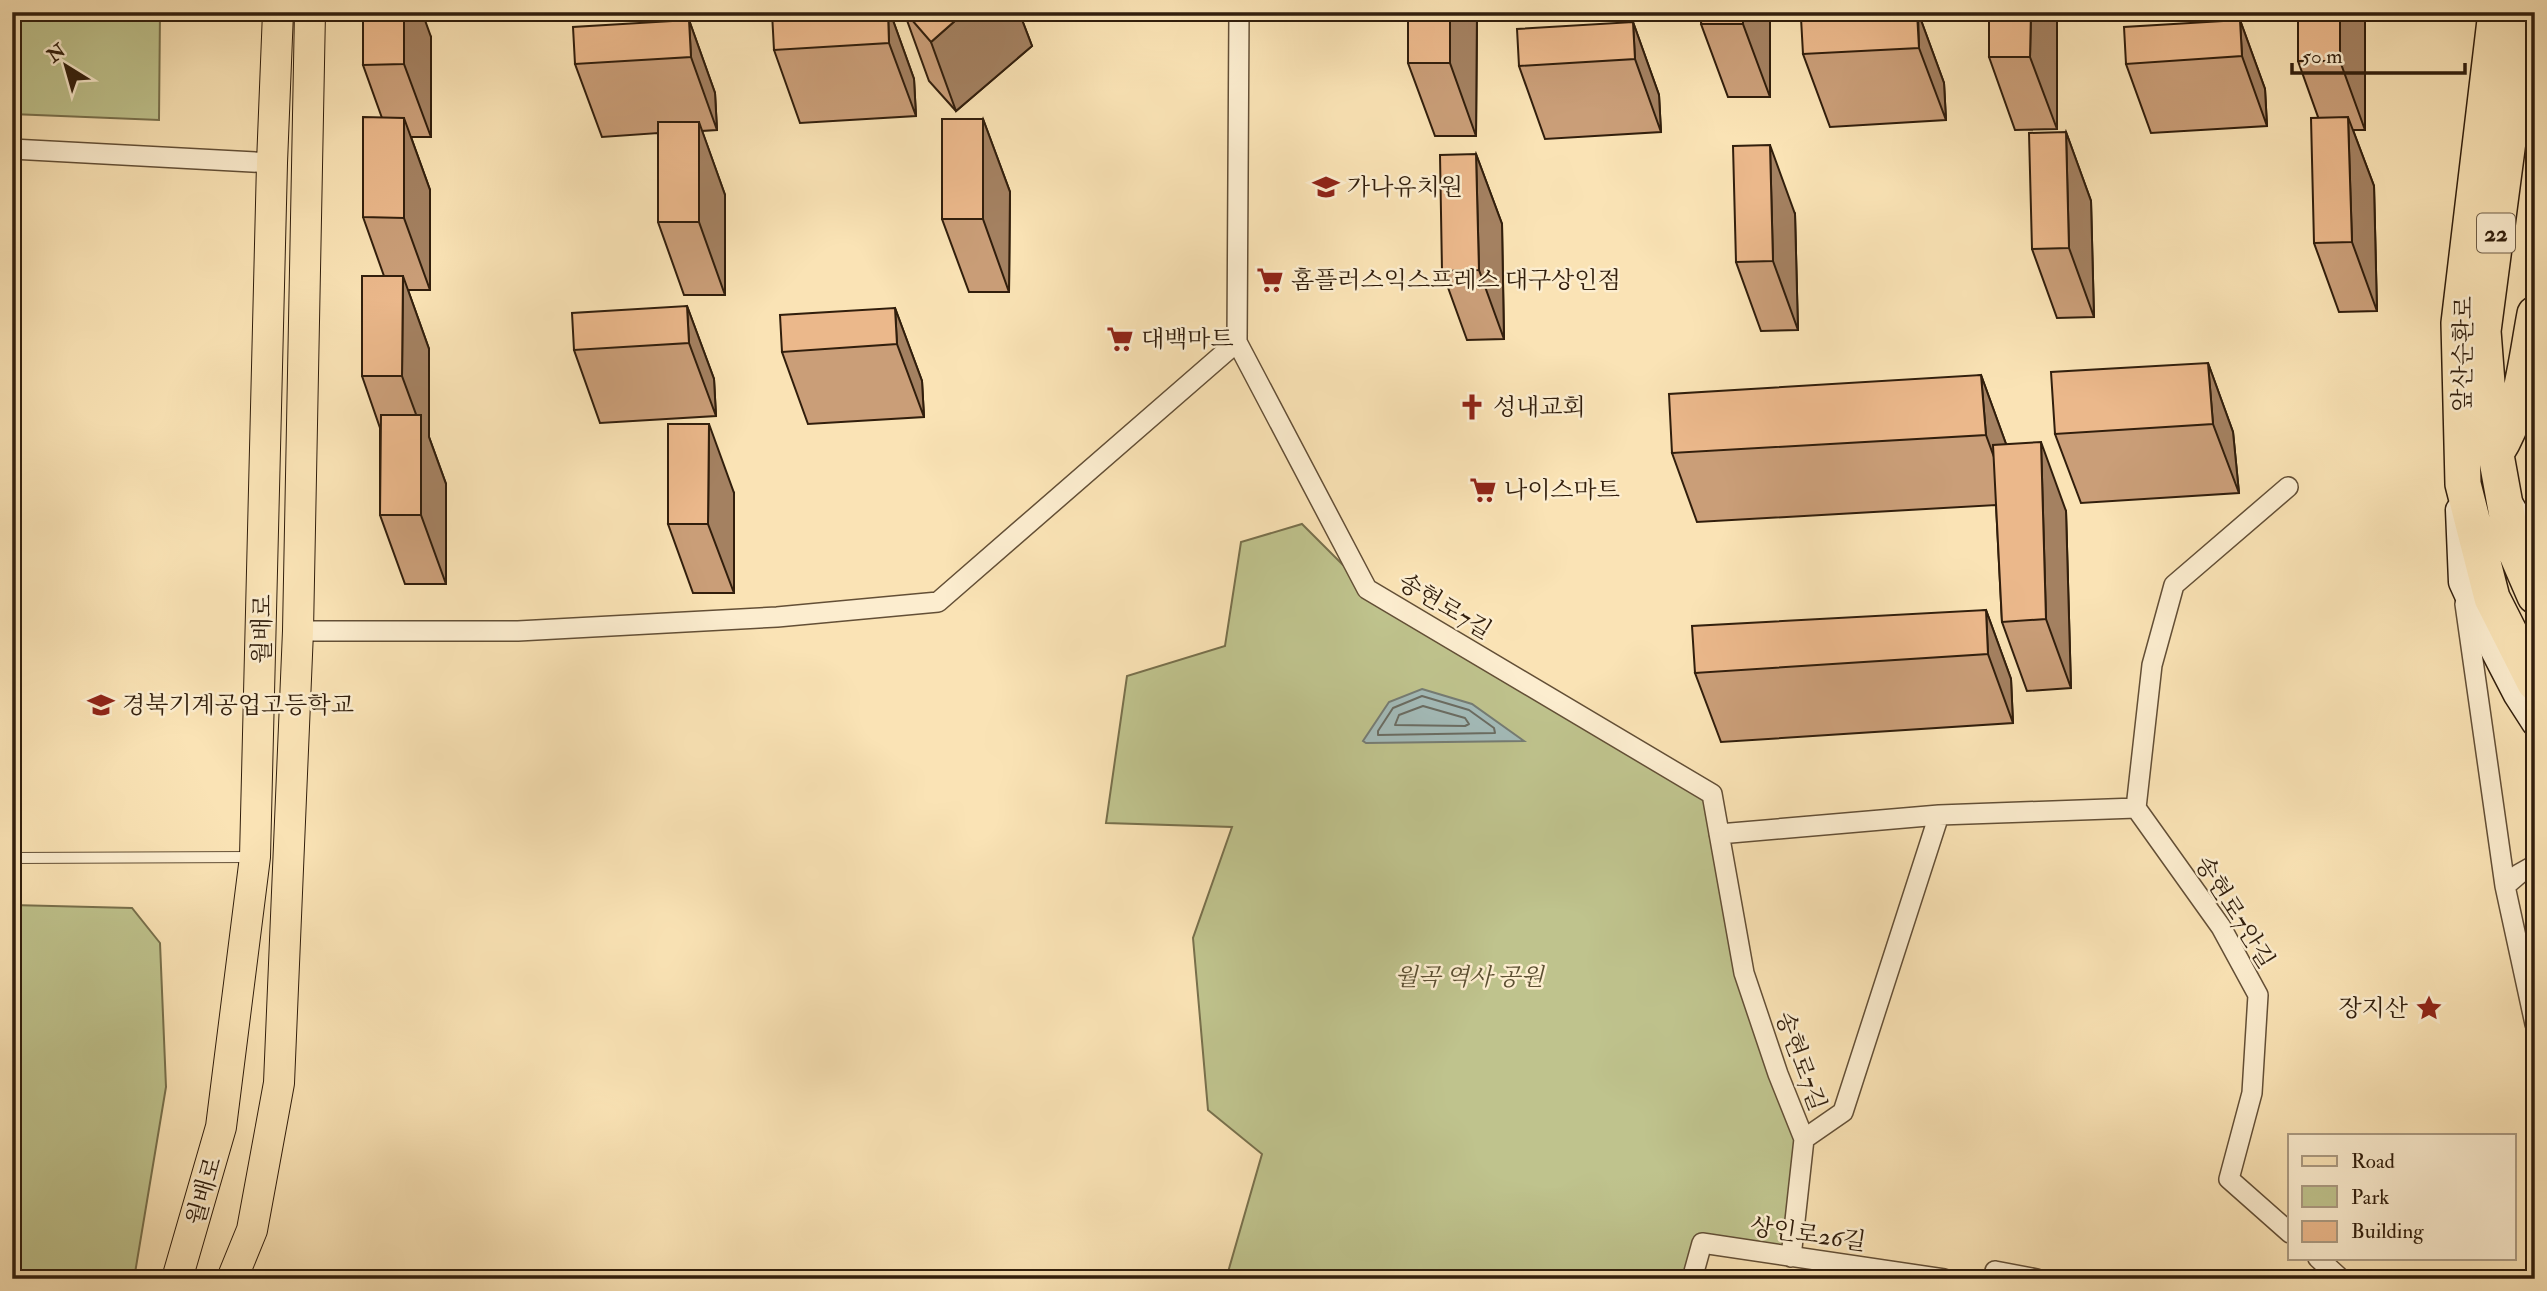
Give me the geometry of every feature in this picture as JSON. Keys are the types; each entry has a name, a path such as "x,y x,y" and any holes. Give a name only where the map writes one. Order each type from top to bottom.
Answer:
{"highway":[{"path":"2462,434 2448,406 2442,366 2463,189 2479,12"},
{"name":"앞산순환로","path":"2496,12 2459,323 2463,484 2491,598 2535,683"},
{"name":"앞산순환로","path":"2525,12 2483,331 2490,422 2501,487 2512,543 2535,596"},
{"path":"2496,453 2509,433 2535,314"}],"main road":[{"name":"월배로","path":"177,1279 221,1127 255,857 278,12"},
{"name":"월배로","path":"232,1279 252,1230 279,1083 298,631 310,12"}],"street":[{"name":"송현로7길","path":"1239,12 1237,342 1367,589 1712,794 1744,973 1778,1074 1804,1139 1791,1256"},
{"path":"12,149 272,163"},
{"path":"298,631 518,631 777,617 938,602 1237,342"},
{"path":"2463,484 2459,511 2462,582 2505,886 2535,1024"},
{"path":"1718,834 1939,816 2136,808 2152,665 2174,585 2288,487"},
{"path":"2501,487 2535,547"},
{"path":"2462,582 2488,639 2535,723"},
{"name":"송현로7안길","path":"2136,808 2221,927 2258,995 2252,1093 2229,1179 2288,1231"},
{"name":"송현로7길","path":"1804,1139 1843,1112 1939,816"},
{"path":"2505,886 2535,865"},
{"name":"상인로26길","path":"1692,1279 1702,1243 1944,1279"},
{"path":"2320,1260 2341,1279"},
{"path":"1994,1279 1995,1270 2037,1279"}],"lane":[{"path":"12,239 15,239 12,492"},
{"path":"12,858 255,857"}],"green space":[{"path":"12,12 160,12 159,120 12,114"},
{"name":"월곡 역사 공원","path":"1302,524 1367,589 1712,794 1744,973 1804,1139 1791,1257 1702,1243 1692,1279 1226,1279 1262,1154 1208,1110 1193,938 1232,827 1106,823 1127,676 1225,646 1241,542"},
{"path":"12,905 132,908 160,943 166,1087 134,1279 12,1276"}],"water":[{"path":"1422,689 1472,704 1524,741 1363,741 1389,702"}],"building":[{"path":"363,12 404,12 404,64 363,65"},
{"path":"888,12 889,43 774,50 772,13"},
{"path":"905,12 965,12 931,42"},
{"path":"1408,12 1450,12 1450,63 1408,63"},
{"path":"1702,12 1743,12 1743,24 1701,24"},
{"path":"1917,12 1919,48 1803,54 1801,18"},
{"path":"1989,12 2031,12 2030,57 1989,57"},
{"path":"2298,12 2340,12 2340,61 2298,61"},
{"path":"689,20 691,57 575,64 573,27"},
{"path":"2240,20 2242,56 2126,64 2124,27"},
{"path":"1633,22 1635,59 1519,66 1517,29"},
{"path":"363,117 404,118 404,218 363,217"},
{"path":"2348,117 2352,242 2314,243 2311,118"},
{"path":"942,119 983,119 983,219 942,219"},
{"path":"658,122 699,122 699,222 658,222"},
{"path":"2066,132 2069,248 2032,249 2029,133"},
{"path":"1770,145 1773,261 1736,262 1733,146"},
{"path":"1476,154 1479,270 1442,271 1440,155"},
{"path":"362,276 403,276 402,376 362,376"},
{"path":"687,306 689,343 574,350 572,313"},
{"path":"895,308 897,344 782,352 780,315"},
{"path":"2208,363 2213,424 2055,434 2051,372"},
{"path":"1981,375 1986,435 1672,453 1669,394"},
{"path":"381,415 421,415 421,515 380,515"},
{"path":"668,424 709,424 708,524 668,524"},
{"path":"2041,442 2046,619 2002,622 1993,445"},
{"path":"1986,610 1988,654 1695,673 1692,626"}],"place":[{"name":"가나유치원","path":"1326,187"},
{"name":"홈플러스익스프레스 대구상인점","path":"1270,280"},
{"name":"대백마트","path":"1120,339"},
{"name":"성내교회","path":"1472,407"},
{"name":"나이스마트","path":"1483,490"},
{"name":"경북기계공업고등학교","path":"101,705"},
{"name":"장지산","path":"2429,1008"}]}
